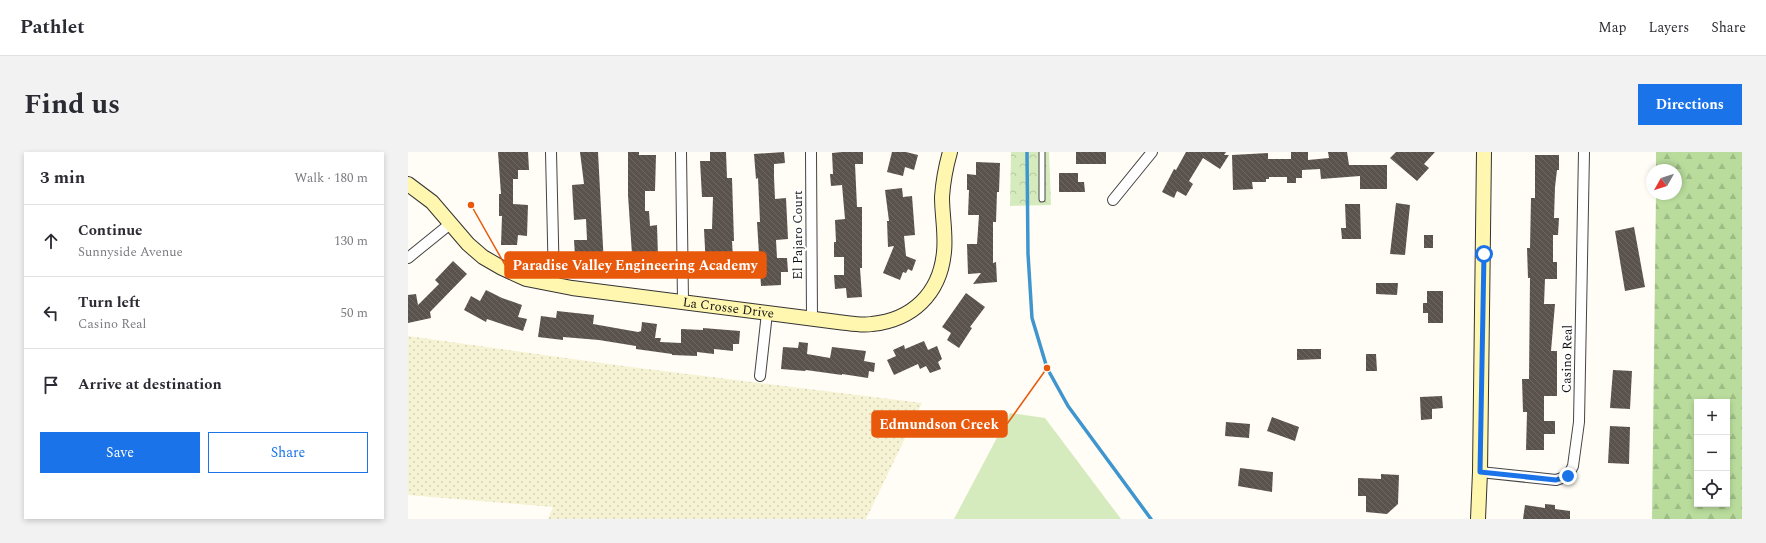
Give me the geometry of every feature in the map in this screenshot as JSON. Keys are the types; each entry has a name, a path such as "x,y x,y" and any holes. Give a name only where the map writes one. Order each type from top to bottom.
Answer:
{"street":[{"path":"551,152 554,285"},
{"path":"681,152 683,301"},
{"name":"El Pajaro Court","path":"811,152 812,319"},
{"name":"La Crosse Drive","path":"408,184 432,202 450,224 478,252 502,268 526,279 554,285 812,319 870,325 894,320 915,309 928,296 937,280 944,252 942,196 950,152"},
{"path":"1113,200 1152,152"},
{"path":"1478,519 1480,472 1484,152"},
{"name":"Casino Real","path":"1480,472 1556,480 1568,476 1573,466 1579,422 1584,152"},
{"path":"408,258 450,224"},
{"path":"760,376 767,313"}],"lane":[{"path":"1042,152 1042,199"}],"shaded area":[{"path":"408,336 631,367 922,403 866,519 548,519 553,507 408,495"}],"green space":[{"path":"1011,152 1049,152 1051,205 1010,206"},
{"path":"1656,152 1742,152 1742,519 1652,519 1656,200 1682,200 1682,164 1656,164"},
{"path":"1010,413 1045,418 1121,519 954,519"}],"building":[{"path":"498,152 528,152 529,170 518,170 518,179 513,179 513,204 528,205 527,236 518,235 517,245 501,245 502,216 499,216 499,194 501,194"},
{"path":"580,152 598,152 604,265 580,266 580,255 575,256 574,240 587,240 586,219 574,220 572,185 584,184"},
{"path":"628,152 639,152 639,155 656,155 655,191 645,191 645,211 649,211 650,226 657,225 658,257 648,258 649,267 633,269 628,195"},
{"path":"710,152 726,152 727,178 732,178 734,241 732,241 734,275 717,276 716,267 706,268 704,229 712,229 713,197 702,197 700,161 710,161"},
{"path":"784,152 785,163 774,164 775,199 786,198 788,239 776,240 777,258 787,258 788,272 781,272 781,285 761,286 757,222 760,222 758,178 756,179 754,154"},
{"path":"863,152 863,164 855,164 857,207 862,207 862,268 860,268 862,297 847,298 846,288 835,289 834,275 844,275 844,257 834,257 834,242 836,242 835,220 845,219 842,185 831,186 830,174 833,174 832,153"},
{"path":"892,152 906,152 918,155 914,170 905,167 903,176 887,172"},
{"path":"1076,152 1106,152 1106,164 1076,164"},
{"path":"1186,152 1226,152 1224,155 1229,155 1220,169 1203,158 1189,181 1193,184 1186,196 1177,191 1174,198 1162,192 1174,169 1176,170"},
{"path":"1291,152 1308,152 1308,160 1329,158 1328,152 1347,152 1349,165 1387,165 1387,189 1360,189 1360,176 1321,179 1320,169 1302,170 1302,178 1296,178 1296,183 1287,183 1287,177 1269,177 1269,179 1266,179 1266,182 1252,182 1253,189 1233,190 1232,155 1268,153 1268,159 1291,159"},
{"path":"1396,152 1435,152 1424,164 1429,168 1417,181 1390,158"},
{"path":"1535,155 1559,155 1559,170 1557,170 1555,187 1554,218 1559,218 1558,235 1553,235 1553,262 1557,262 1557,279 1545,279 1544,304 1555,304 1551,351 1557,351 1557,396 1544,396 1544,421 1555,421 1555,434 1544,434 1544,450 1526,450 1527,412 1523,412 1522,379 1529,379 1530,278 1528,278 1527,248 1530,248 1531,198 1535,198"},
{"path":"976,162 1000,163 996,222 993,222 993,263 996,262 997,282 973,284 981,273 968,274 967,244 977,244 979,215 968,215 969,190 967,190 967,174 976,175"},
{"path":"1059,173 1078,173 1078,182 1084,182 1085,192 1059,192"},
{"path":"902,188 903,197 912,196 915,235 904,236 906,256 916,260 912,271 908,269 906,273 903,272 900,280 883,273 894,246 888,247 887,221 889,221 885,190"},
{"path":"1396,203 1410,205 1405,255 1390,254"},
{"path":"1345,204 1360,204 1361,239 1342,239 1341,228 1346,228"},
{"path":"1634,227 1645,287 1625,291 1615,231"},
{"path":"1424,235 1433,235 1433,248 1424,248"},
{"path":"453,261 467,274 430,312 431,318 408,323 408,295 416,294 418,305 439,284 435,280"},
{"path":"1376,283 1398,283 1397,295 1376,294"},
{"path":"486,290 502,298 522,305 518,317 527,319 523,331 487,319 486,322 464,310 471,296 480,301"},
{"path":"1427,291 1443,291 1443,323 1428,323 1428,313 1423,313 1423,303 1427,303"},
{"path":"966,293 985,307 970,327 972,328 959,348 947,340 951,333 942,327"},
{"path":"557,311 594,315 593,324 638,332 641,331 642,322 657,324 655,338 661,338 660,342 681,343 681,329 703,330 703,328 740,331 739,344 733,344 733,351 714,349 714,354 697,352 697,356 672,355 636,349 636,346 599,340 563,337 563,340 538,337 541,316 556,318"},
{"path":"924,341 928,350 937,346 942,359 938,362 941,369 930,373 926,366 920,369 918,364 894,375 887,360 896,356 893,350 904,345 905,349"},
{"path":"799,342 808,343 807,354 830,358 832,347 866,351 864,361 875,363 874,372 869,371 868,378 806,370 781,369 783,347 798,348"},
{"path":"1297,349 1321,349 1321,359 1297,360"},
{"path":"1366,354 1376,354 1377,371 1366,371"},
{"path":"1613,370 1632,371 1630,409 1610,408"},
{"path":"1442,396 1443,408 1432,409 1432,419 1421,420 1420,397"},
{"path":"1272,417 1299,427 1295,441 1267,431"},
{"path":"1226,422 1250,424 1249,438 1225,436"},
{"path":"1610,426 1630,427 1629,464 1608,463"},
{"path":"1240,468 1273,472 1272,492 1238,486"},
{"path":"1381,474 1399,475 1398,504 1387,514 1366,512 1366,496 1358,496 1358,478 1381,479"},
{"path":"1545,504 1555,505 1555,509 1570,511 1570,519 1523,519 1525,505 1545,508"}],"waterway":[{"path":"1027,152 1028,254 1032,318 1047,368 1068,406 1151,519"}],"place":[{"name":"Paradise Valley Engineering Academy","path":"471,205"},
{"name":"Edmundson Creek","path":"1047,368"}],"route":[{"path":"1484,254 1480,472 1535,479 1556,480 1568,476"}]}
